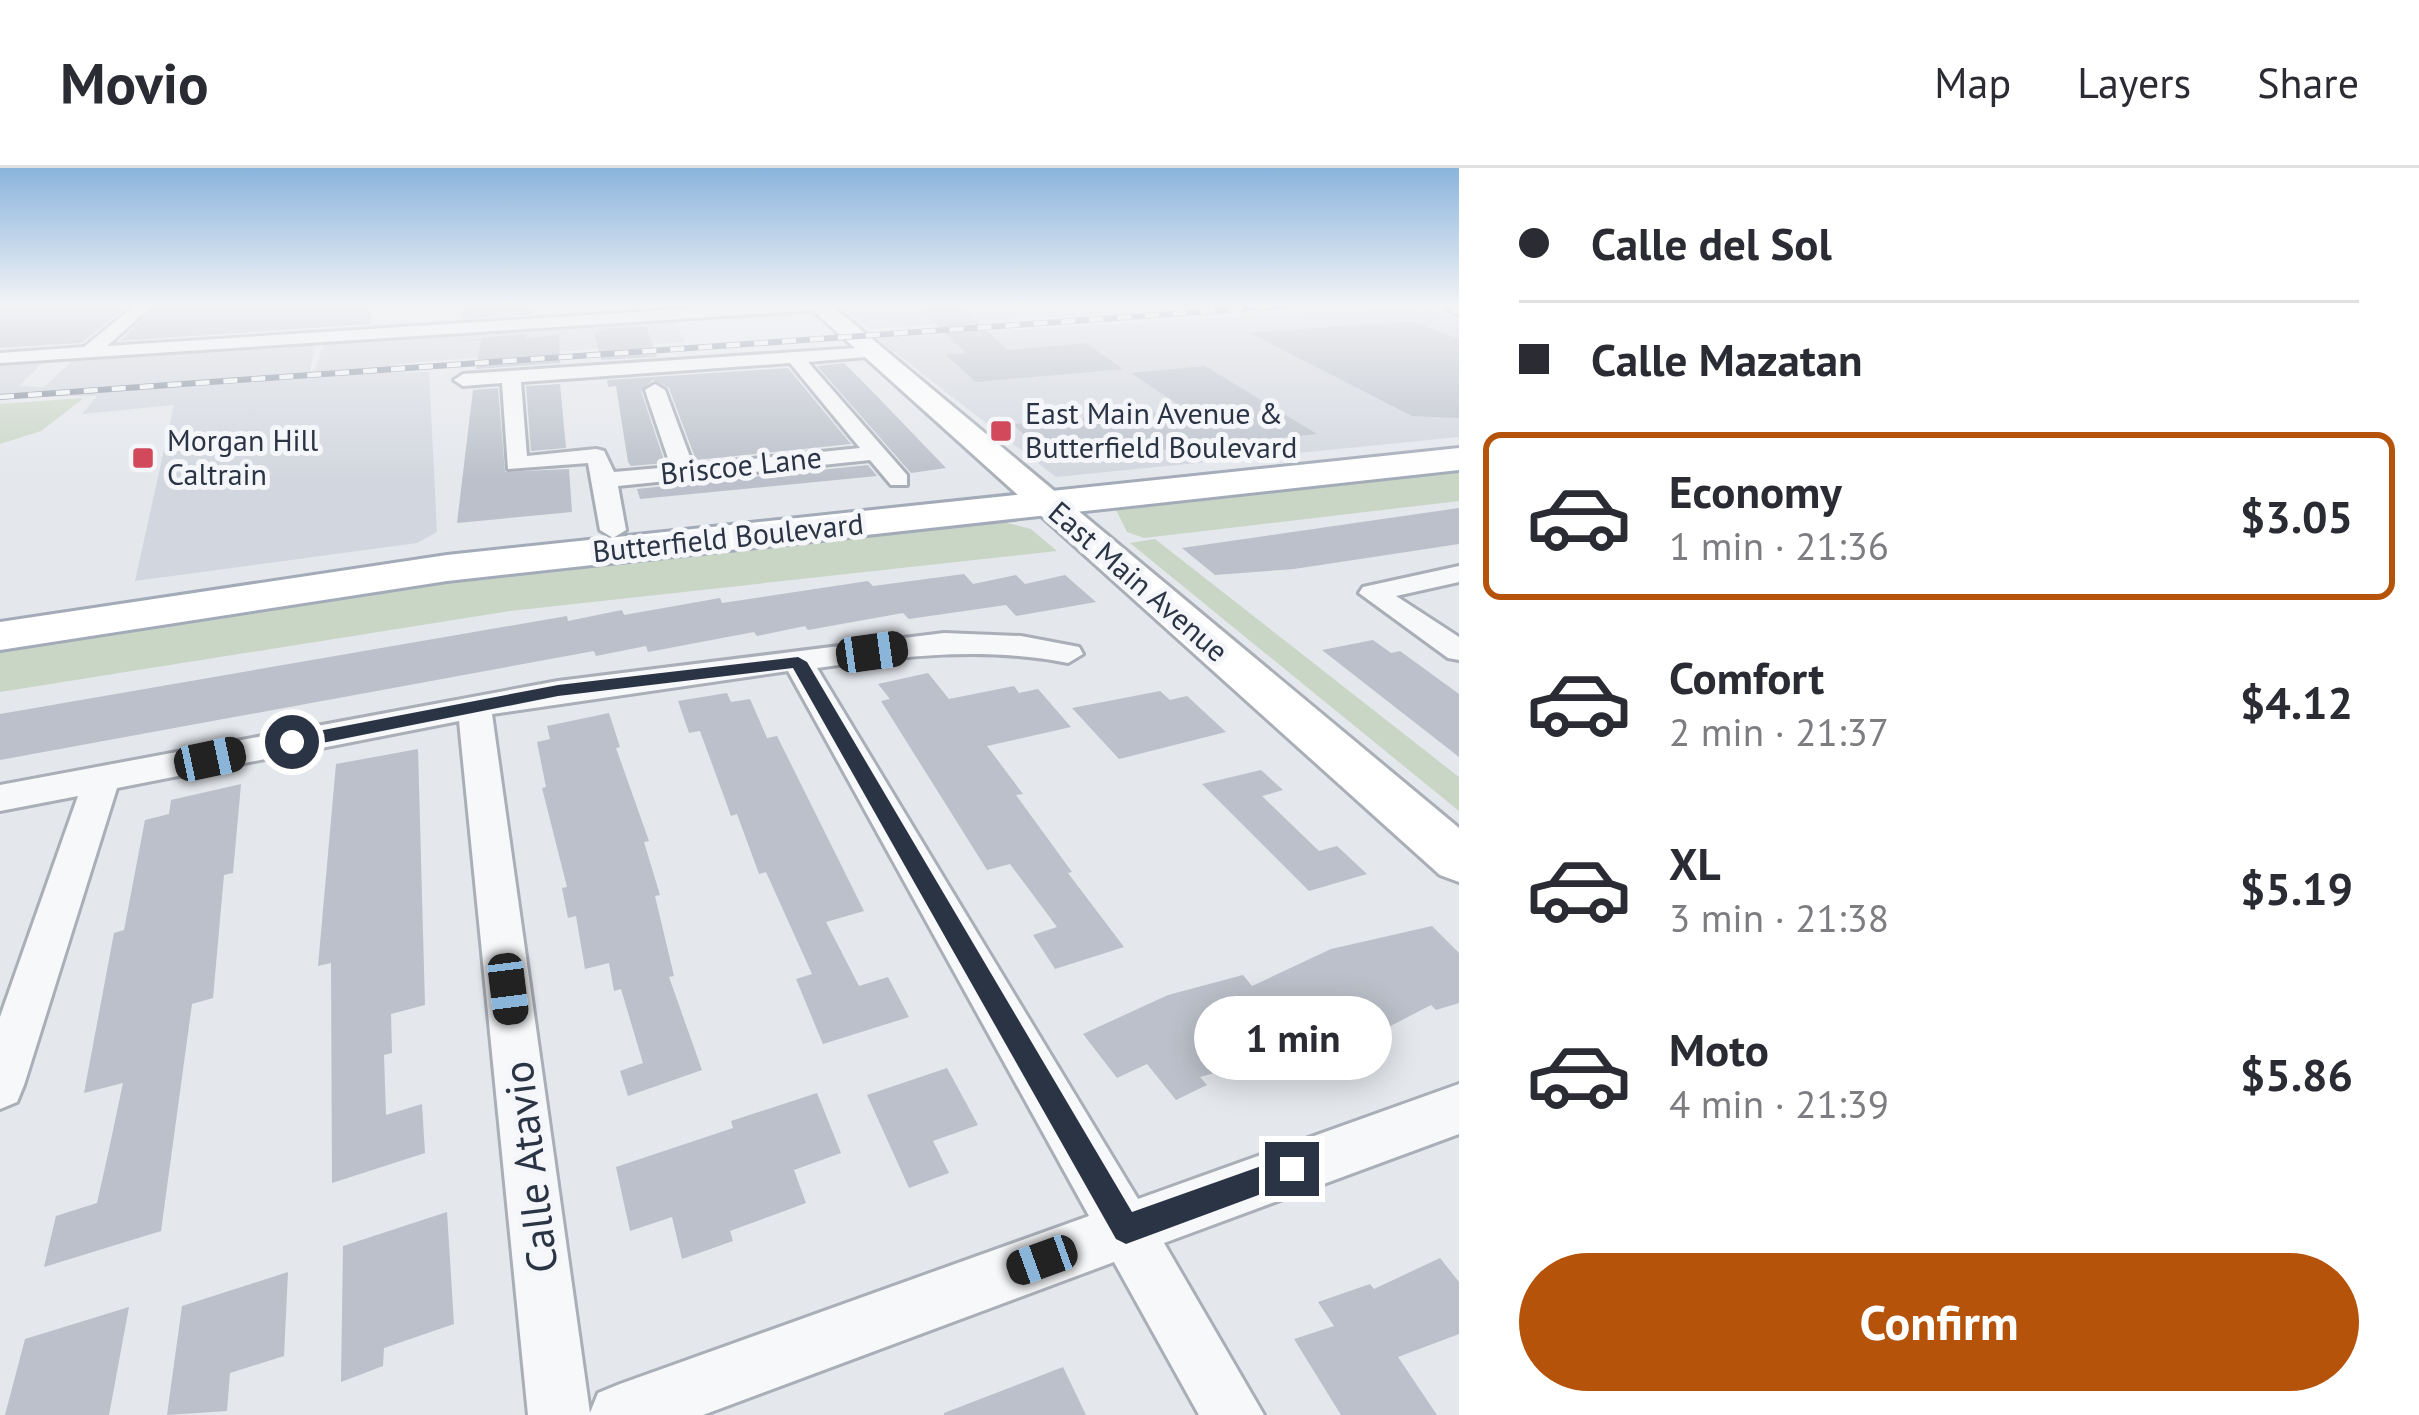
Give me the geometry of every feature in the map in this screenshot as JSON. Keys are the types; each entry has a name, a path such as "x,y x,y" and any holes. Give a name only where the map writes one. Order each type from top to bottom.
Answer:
{"main road":[{"name":"East Main Avenue","path":"884,362 1459,860"},
{"name":"Butterfield Boulevard","path":"0,636 447,568 1459,442"},
{"name":"Butterfield Boulevard","path":"0,614 426,550 613,530 1459,459"}],"street":[{"path":"699,386 824,362"},
{"path":"463,380 801,367"},
{"path":"801,367 899,480"},
{"path":"512,377 515,464 596,456 607,480 613,530"},
{"path":"655,390 684,472"},
{"name":"Briscoe Lane","path":"607,480 875,453"},
{"path":"1459,574 1373,593 1459,650"},
{"path":"0,798 101,782 474,705 944,642 1021,645 1068,654"},
{"path":"798,662 1233,1415"},
{"name":"Calle Atavio","path":"474,705 560,1415"},
{"path":"0,1084 101,782"},
{"path":"620,1415 1459,1109"}],"shaded area":[{"path":"43,362 19,386 44,387 71,362 312,362 310,371 318,362 420,362 396,364 394,373 429,372 437,532 417,543 135,581 174,405 82,414 97,396 0,397 0,363"},
{"path":"907,362 1459,362 1459,437 1056,477"}],"green space":[{"path":"84,398 41,431 0,444 0,404"},
{"path":"1459,467 1459,501 1144,538 1127,532 1115,508"},
{"path":"988,518 1031,529 1057,551 510,611 0,692 0,646 558,564"},
{"path":"1155,539 1459,777 1459,811 1130,543"}],"building":[{"path":"477,362 560,362 560,363 476,369"},
{"path":"954,362 1113,362 1123,369 976,382"},
{"path":"1307,362 1459,362 1459,418 1412,416"},
{"path":"844,363 946,468 911,473 817,366"},
{"path":"1205,366 1317,434 1051,461 1013,424 1186,410 1131,373"},
{"path":"788,368 851,444 696,460 669,388 653,380 641,391 665,463 631,466 628,462 616,386 608,387 607,380"},
{"path":"560,384 566,448 531,451 526,386"},
{"path":"498,388 505,472 569,469 572,512 457,523 473,390"},
{"path":"868,465 877,476 640,499 637,489"},
{"path":"1459,508 1459,544 1294,569 1215,575 1182,548"},
{"path":"964,574 973,584 1016,575 1025,584 1065,575 1096,602 1016,616 1006,605 909,619 903,613 808,630 805,626 757,636 754,632 648,652 646,646 596,656 594,651 0,760 0,714 567,616 568,621 720,598 722,603 868,581 873,586"},
{"path":"1373,640 1391,653 1400,651 1459,694 1459,757 1322,650"},
{"path":"928,673 949,699 1014,686 1019,693 1038,689 1071,727 987,746 1023,794 1016,795 1072,872 1068,873 1124,947 1055,969 1033,935 1057,927 1010,864 987,870 881,701 890,699 878,684"},
{"path":"1160,691 1170,700 1187,696 1226,732 1119,759 1072,708"},
{"path":"727,693 731,702 750,699 767,738 777,736 864,911 826,922 859,986 888,977 909,1017 823,1044 796,979 812,974 766,872 759,874 737,814 731,816 700,731 689,733 678,701"},
{"path":"609,713 620,747 616,748 649,841 644,842 660,895 655,896 674,976 669,977 702,1070 628,1096 620,1071 643,1063 621,989 614,991 609,963 585,969 576,916 568,918 562,888 567,887 542,788 546,787 537,742 550,739 547,726"},
{"path":"418,749 425,1005 391,1014 392,1053 384,1055 386,1115 422,1104 425,1153 332,1183 331,963 318,966 336,764"},
{"path":"1261,770 1283,790 1262,796 1319,851 1337,846 1367,874 1309,891 1202,784"},
{"path":"241,784 233,873 224,875 213,998 192,1004 161,1231 44,1267 56,1216 97,1203 123,1083 84,1093 114,933 124,930 145,820 169,814 171,800"},
{"path":"1432,926 1459,953 1459,1003 1436,1010 1431,1005 1379,1032 1345,1000 1251,1034 1269,1058 1200,1077 1207,1085 1176,1100 1147,1064 1117,1078 1083,1034 1168,995 1243,975 1252,986 1331,949"},
{"path":"947,1068 978,1125 933,1141 949,1173 909,1188 867,1095"},
{"path":"817,1093 841,1153 794,1170 806,1203 730,1231 733,1241 682,1259 672,1217 630,1231 616,1167 733,1128 731,1121"},
{"path":"447,1212 454,1324 384,1348 383,1366 341,1382 343,1246"},
{"path":"1440,1258 1459,1282 1459,1334 1398,1357 1437,1415 1341,1415 1294,1339 1334,1326 1318,1302 1370,1284 1374,1289"},
{"path":"288,1272 284,1356 230,1373 227,1411 167,1415 182,1306"},
{"path":"129,1307 109,1415 5,1415 25,1339"},
{"path":"1063,1367 1086,1415 944,1415 944,1413"}],"railway":[{"path":"0,397 491,362"}],"place":[{"name":"East Main Avenue & Butterfield Boulevard","path":"1001,431"},
{"name":"Morgan Hill Caltrain","path":"143,458"}],"route":[{"path":"292,742 558,691 798,662 1126,1229 1292,1169"}]}
